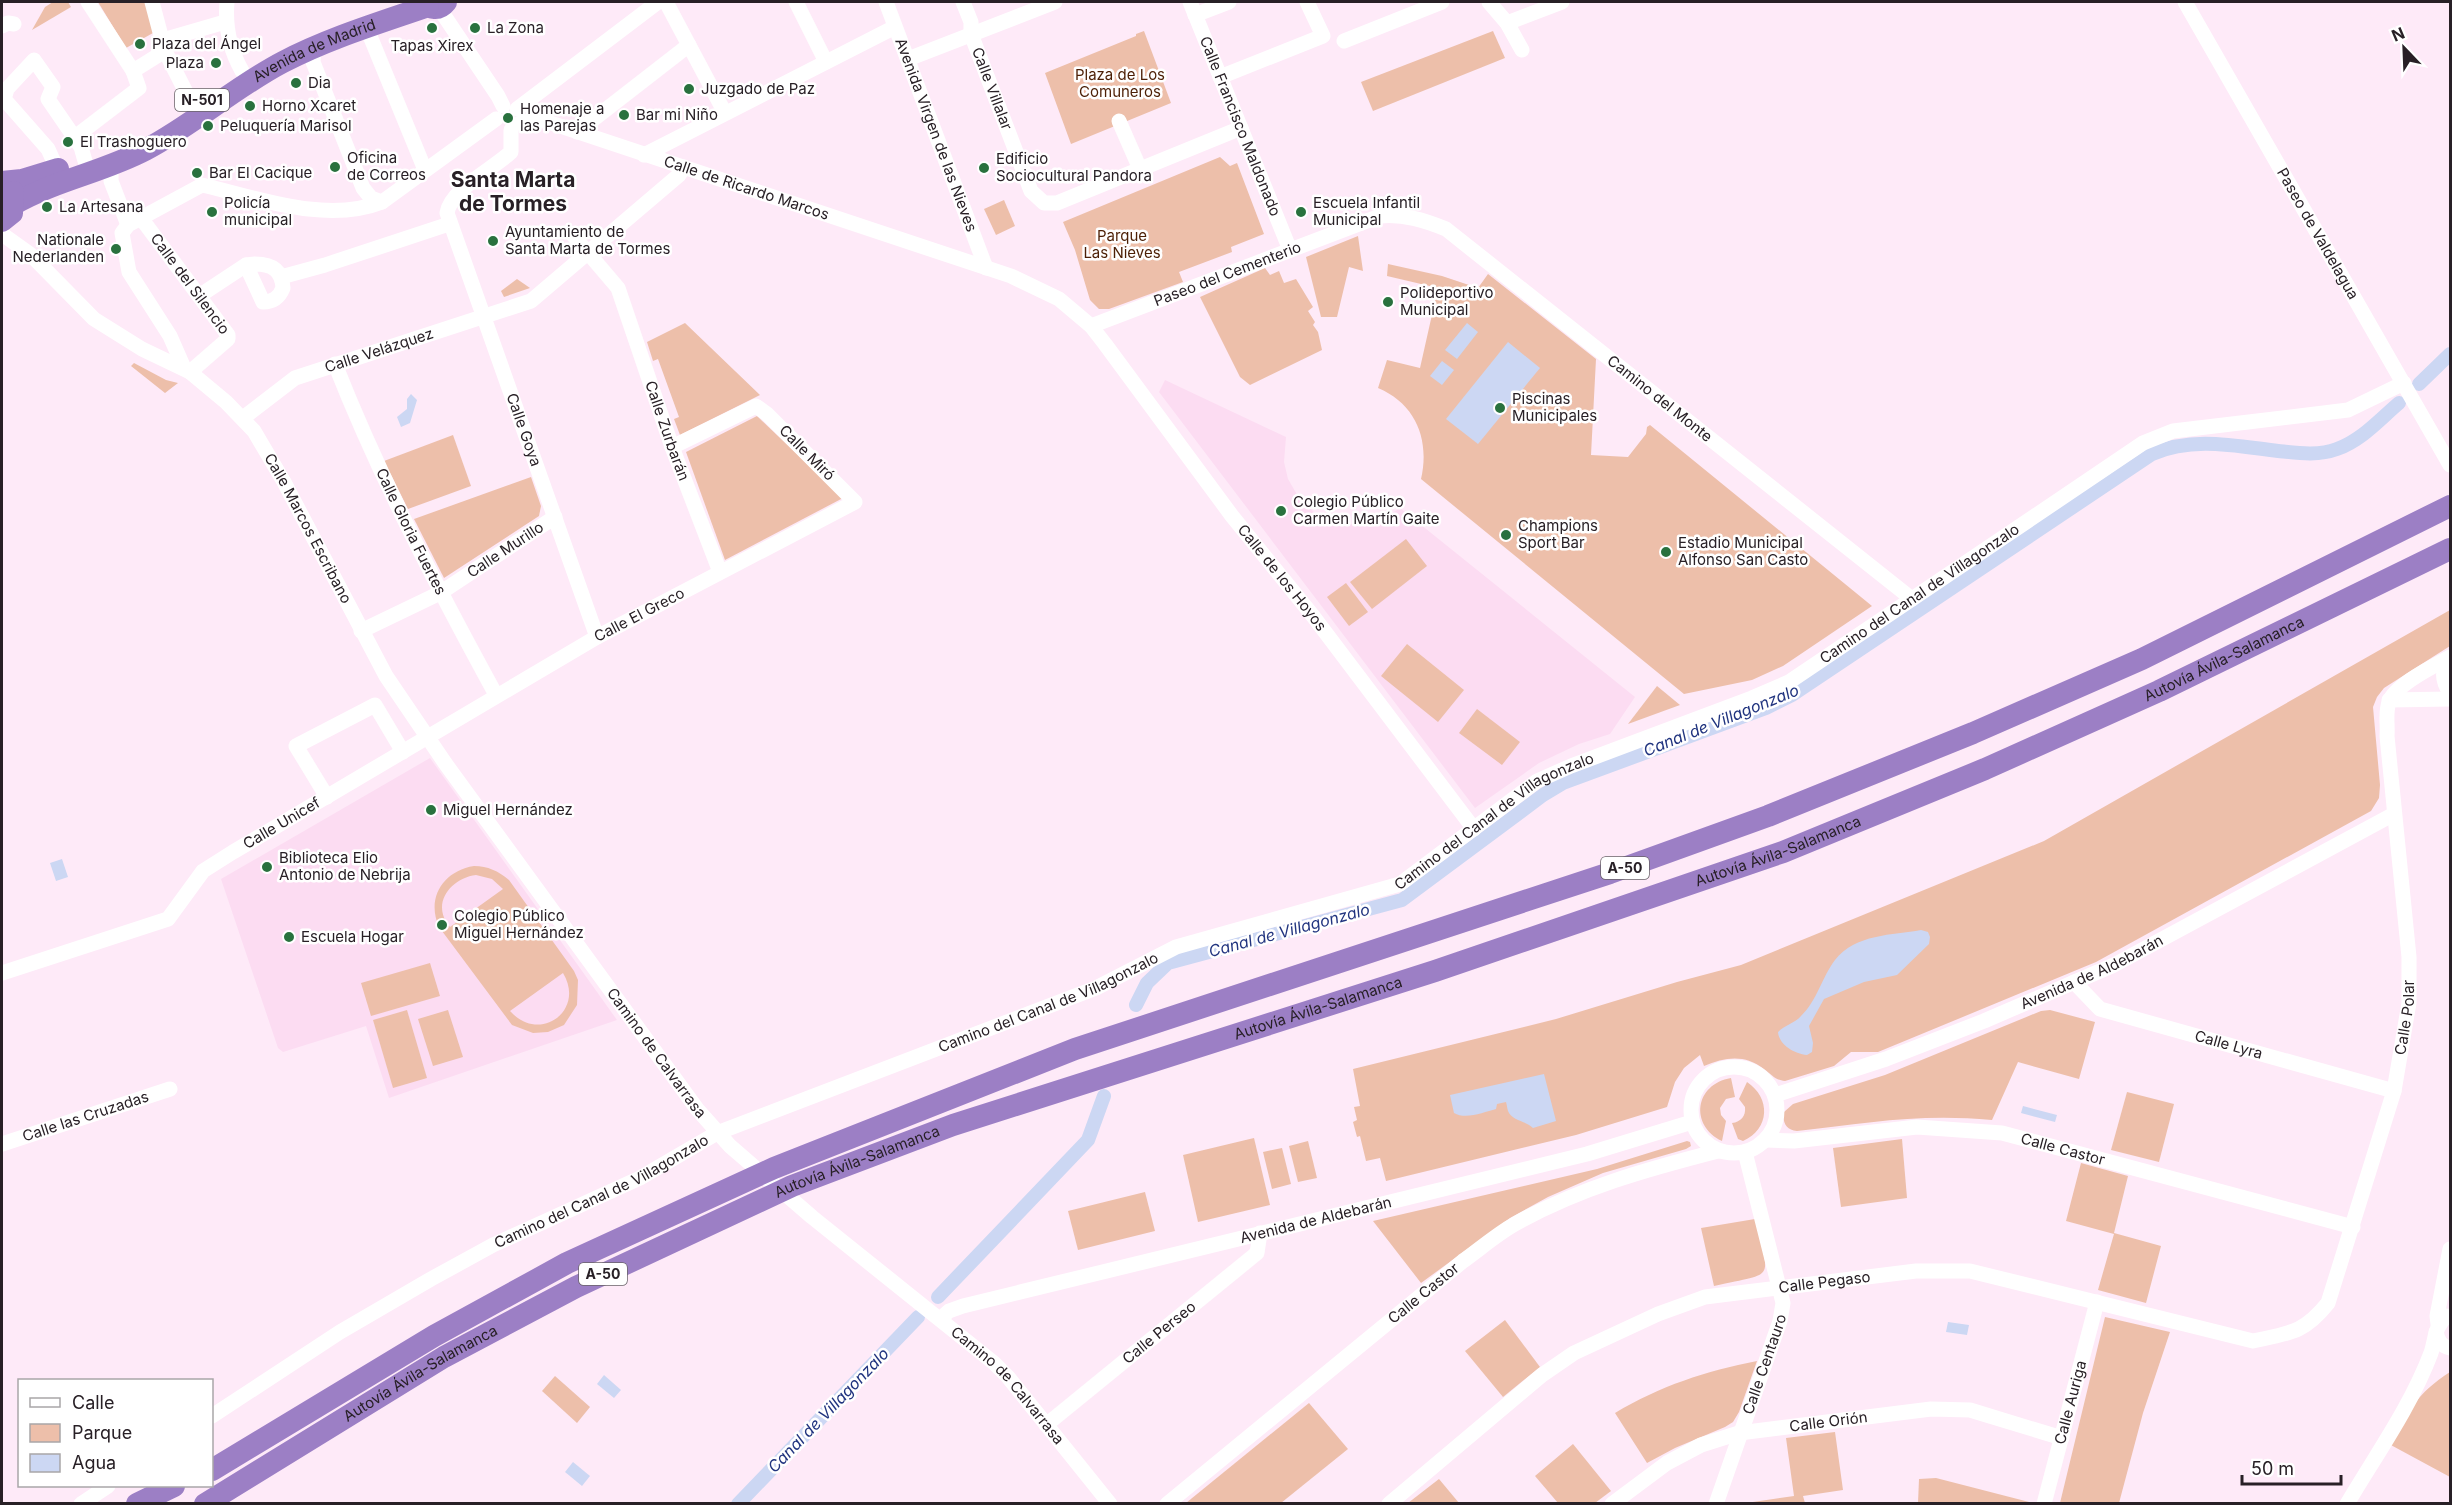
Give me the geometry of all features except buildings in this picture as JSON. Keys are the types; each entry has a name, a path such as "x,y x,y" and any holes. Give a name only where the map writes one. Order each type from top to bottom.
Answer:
{"highway":[{"name":"Avenida de Madrid","path":"2,182 21,180 138,142 242,71 274,54 396,2"},
{"name":"Avenida de Madrid","path":"7,218 51,185 111,164 151,146 243,85 283,62 362,28 434,4"},
{"path":"2,182 12,187 7,218"},
{"name":"Autovía Ávila-Salamanca","path":"213,1469 434,1336 567,1263 748,1179 1075,1049 1599,877 1768,816 1973,733 2142,659 2451,506"},
{"name":"Autovía Ávila-Salamanca","path":"205,1503 444,1357 576,1287 792,1186 953,1125 1435,971 1783,852 1985,769 2148,696 2451,549"},
{"path":"137,1503 170,1487"},
{"path":"159,1503 184,1487"}],"street":[{"path":"75,137 139,88 132,71 88,2"},
{"path":"152,2 164,46 193,106"},
{"path":"227,2 225,22 236,61 242,71"},
{"path":"130,225 202,185 319,209 369,207 382,202 425,170 512,115 658,2"},
{"path":"666,2 725,113"},
{"path":"796,2 826,62"},
{"name":"Avenida Virgen de las Nieves","path":"886,2 981,262"},
{"name":"Calle Villalar","path":"963,2 970,22 970,34 1030,190 1044,202 1057,203 1140,169"},
{"path":"908,59 1056,2"},
{"path":"1192,8 1229,2"},
{"path":"1220,77 1323,36 1307,2"},
{"path":"1344,41 1442,2"},
{"path":"1489,2 1507,23 1522,50"},
{"path":"1507,23 1563,2"},
{"name":"Paseo de Valdelagua","path":"2185,2 2451,465"},
{"path":"281,277 325,266 449,224 447,213 449,203 511,152 512,115 434,4"},
{"name":"Calle Francisco Maldonado","path":"1192,8 1290,250"},
{"path":"132,71 164,46 225,22"},
{"path":"644,155 896,27"},
{"path":"362,28 370,36 425,170"},
{"path":"577,132 689,45"},
{"path":"314,48 312,55 315,67 363,188 371,198 382,202"},
{"path":"57,169 48,149 4,99 7,89 34,60 53,87 48,99 75,137 82,149 85,161"},
{"name":"Calle de Ricardo Marcos","path":"512,115 537,119 981,262 1059,299 1091,326"},
{"path":"1119,121 1140,169 1241,128"},
{"path":"111,164 111,181 130,225 129,272 170,336 187,370"},
{"path":"572,234 588,252 678,175 684,167"},
{"name":"Paseo del Cementerio","path":"1091,326 1380,216 1398,214"},
{"name":"Camino del Monte","path":"1398,214 1446,229 1912,599"},
{"name":"Calle Marcos Escribano","path":"7,218 30,254"},
{"name":"Calle Marcos Escribano","path":"7,218 30,254 94,318 150,353 187,370 243,418 264,445 386,676 427,737"},
{"name":"Calle Goya","path":"449,224 597,637"},
{"name":"Calle del Silencio","path":"130,225 199,296 228,335 228,339 187,370"},
{"name":"Calle Zurbarán","path":"588,252 618,288 672,447 720,572"},
{"name":"Calle Velázquez","path":"243,418 295,378 526,303 588,252"},
{"path":"199,296 246,264 272,266 281,277 281,293 273,301 263,302 246,264"},
{"name":"Calle de los Hoyos","path":"1091,326 1232,516 1313,616 1474,829"},
{"path":"150,353 170,336"},
{"name":"Calle Gloria Fuertes","path":"335,364 377,463 440,593 496,695"},
{"name":"Camino del Canal de Villagonzalo","path":"213,1415 340,1332 431,1279 493,1245 639,1178 717,1133 1096,988 1176,947 1400,884 1537,782 1571,765 1789,682 2143,443 2173,431 2348,410 2404,383"},
{"name":"Calle Miró","path":"672,447 756,406 767,414 855,502"},
{"name":"Calle El Greco","path":"427,737 597,637 855,502"},
{"name":"Calle Murillo","path":"361,631 440,593 555,517"},
{"path":"2451,658 2445,665 2443,675 2444,683 2451,693"},
{"path":"2389,700 2408,682 2451,658"},
{"path":"2389,700 2451,699"},
{"name":"Calle Polar","path":"2313,1321 2328,1303 2353,1227 2394,1091 2409,1003 2409,969 2387,736 2389,700"},
{"path":"327,797 296,746 375,705 403,752"},
{"name":"Calle Unicef","path":"2,973 168,919 203,871 427,737"},
{"name":"Camino de Calvarrasa","path":"427,737 697,1109 717,1133 812,1217 1001,1370 1110,1503"},
{"name":"Avenida de Aldebarán","path":"1775,1095 1886,1059 1984,1021 2118,963 2394,814"},
{"name":"Calle Lyra","path":"2074,982 2100,1009 2394,1091"},
{"path":"1738,1067 1754,1071 1767,1081 1775,1095 1776,1119 1766,1140 1745,1152 1718,1151 1701,1139 1692,1122 1691,1100 1702,1080 1722,1068 1738,1067"},
{"name":"Calle las Cruzadas","path":"2,1144 170,1089"},
{"name":"Avenida de Aldebarán","path":"940,1319 949,1311 963,1306 1587,1154 1692,1122"},
{"name":"Calle Castor","path":"1766,1140 1794,1141 1917,1127 2002,1133 2353,1227"},
{"name":"Calle Castor","path":"1167,1503 1463,1261 1514,1225 1562,1200 1624,1176 1718,1151"},
{"name":"Calle Centauro","path":"1716,1503 1780,1321 1783,1303 1745,1152"},
{"name":"Calle Perseo","path":"1046,1425 1257,1253 1260,1233"},
{"path":"2451,1249 2445,1279 2441,1324 2442,1345 2451,1348"},
{"name":"Calle Pegaso","path":"1389,1503 1534,1382 1574,1353 1647,1319 1705,1298 1916,1271 1970,1271 2253,1341 2295,1331 2313,1321"},
{"path":"2445,1279 2451,1296"},
{"name":"Calle Auriga","path":"2044,1503 2097,1302"},
{"path":"2348,1503 2415,1390 2441,1324"},
{"name":"Calle Orión","path":"1612,1503 1667,1463 1701,1445 1739,1433 1930,1409 1970,1410 2062,1438"},
{"path":"81,1503 105,1487"}],"shaded area":[{"path":"1165,380 1286,437 1284,462 1288,479 1299,498 1316,514 1339,523 1359,525 1383,519 1400,508 1635,697 1610,734 1579,744 1539,763 1475,808 1159,392"},
{"name":"Colegio Público Miguel Hernández","path":"430,758 617,1020 389,1098 366,1026 283,1052 278,1048 221,879"}],"green space":[{"path":"53,2 68,2 71,7 32,30 45,7"},
{"path":"98,2 147,2 153,33 126,48"},
{"name":"Plaza de Los Comuneros","path":"1144,31 1171,103 1071,144 1045,73"},
{"path":"1493,31 1505,58 1373,111 1361,82"},
{"name":"Parque Las Nieves","path":"1220,157 1230,166 1237,163 1264,234 1231,247 1232,252 1179,272 1183,282 1109,309 1099,309 1090,300 1075,250 1063,222"},
{"path":"1004,200 1015,226 996,235 984,209"},
{"path":"1358,236 1363,271 1349,267 1337,317 1321,317 1306,257"},
{"path":"1388,264 1442,276 1478,288 1488,274 1596,359 1591,455 1628,457 1646,434 1647,427 1650,425 1872,606 1783,666 1752,680 1684,694 1421,479 1423,451 1417,425 1402,403 1378,388 1387,360 1420,368 1438,288 1387,276"},
{"path":"1265,268 1270,275 1279,271 1284,283 1296,279 1313,307 1308,311 1315,322 1313,325 1318,332 1322,350 1250,385 1240,377 1200,297"},
{"path":"517,279 530,288 504,297 501,291"},
{"path":"685,323 760,395 680,435 674,419 679,417 658,359 653,361 647,342"},
{"path":"134,363 166,380 178,383 165,393 131,366"},
{"path":"757,416 843,498 725,560 686,452"},
{"path":"453,435 471,486 408,509 384,461"},
{"path":"531,477 541,506 539,516 444,578 414,519"},
{"path":"1406,539 1427,566 1372,609 1350,582"},
{"path":"1346,583 1368,612 1349,626 1327,597"},
{"path":"2450,610 2450,646 2384,688 2373,707 2380,785 2379,798 2371,811 2096,962 1878,1052 1851,1052 1834,1066 1785,1081 1776,1078 1757,1064 1742,1059 1727,1059 1704,1066 1700,1055 1684,1068 1675,1082 1667,1107 1576,1135 1386,1181 1380,1158 1366,1161 1360,1136 1357,1137 1353,1122 1357,1120 1354,1107 1360,1106 1353,1069 1556,1019 1741,965 2044,841"},
{"path":"1407,644 1464,690 1438,722 1381,676"},
{"path":"1657,686 1680,705 1628,724"},
{"path":"1477,709 1520,742 1502,765 1459,733"},
{"path":"474,866 484,867 509,880 574,971 578,980 577,1005 564,1025 548,1032 533,1033 512,1025 439,927 435,906 436,896 446,880 463,869","holes":["476,875 492,879 503,889 450,927 442,910 446,894 459,881","563,973 569,987 568,1000 564,1010 556,1019 534,1024 522,1020 510,1011"]},
{"path":"430,963 440,996 371,1016 361,983"},
{"path":"407,1010 427,1078 393,1088 373,1020"},
{"path":"448,1010 463,1057 433,1066 418,1019"},
{"path":"2050,1010 2095,1022 2079,1079 2018,1062 1992,1120 1917,1118 1797,1131 1790,1129 1784,1122 1784,1112 1793,1104 1885,1075 2041,1011"},
{"path":"1731,1078 1735,1097 1726,1099 1720,1108 1721,1115 1726,1121 1722,1141 1711,1134 1704,1125 1701,1106 1710,1088"},
{"path":"1747,1082 1760,1096 1764,1113 1758,1129 1743,1141 1738,1139 1732,1123 1744,1116 1745,1107 1739,1099"},
{"path":"2127,1092 2174,1104 2159,1162 2111,1150"},
{"path":"1254,1138 1270,1205 1198,1222 1183,1155"},
{"path":"1902,1139 1907,1198 1841,1207 1833,1148"},
{"path":"1308,1141 1317,1178 1298,1182 1289,1146"},
{"path":"1687,1141 1691,1146 1686,1149 1603,1173 1548,1197 1510,1218 1421,1283 1373,1221 1597,1169"},
{"path":"1282,1148 1291,1184 1272,1189 1263,1152"},
{"path":"2081,1163 2128,1176 2114,1233 2161,1246 2146,1303 2098,1290 2114,1234 2066,1221"},
{"path":"1145,1192 1155,1231 1078,1250 1068,1211"},
{"path":"1755,1219 1764,1254 1763,1271 1758,1276 1714,1286 1701,1228"},
{"path":"2105,1317 2170,1332 2143,1413 2119,1503 2060,1503"},
{"path":"1505,1320 1540,1367 1503,1397 1465,1351"},
{"path":"1757,1361 1739,1412 1733,1422 1647,1463 1615,1413 1666,1387"},
{"path":"2450,1372 2450,1477 2389,1444 2421,1395"},
{"path":"555,1376 590,1407 577,1423 542,1391"},
{"path":"1309,1403 1348,1449 1281,1503 1186,1503"},
{"path":"1835,1432 1843,1490 1803,1496 1805,1503 1746,1503 1794,1496 1786,1438"},
{"path":"1573,1444 1611,1491 1595,1503 1558,1503 1535,1476"},
{"path":"1936,1478 2033,1503 1918,1503 1919,1479"},
{"path":"1439,1479 1459,1503 1408,1503"}],"water":[{"path":"1467,323 1478,332 1457,359 1445,350"},
{"path":"1508,342 1540,368 1478,444 1446,419"},
{"path":"1442,361 1454,370 1442,385 1430,376"},
{"path":"411,394 417,400 410,423 401,427 397,417 407,409 407,399"},
{"path":"62,859 68,877 56,881 50,863"},
{"path":"1921,930 1928,932 1929,944 1897,975 1864,982 1824,999 1809,1026 1813,1043 1812,1052 1807,1055 1798,1053 1781,1041 1778,1032 1807,1010 1830,967 1843,951 1875,937"},
{"path":"1544,1074 1556,1121 1533,1128 1510,1114 1506,1102 1497,1104 1496,1109 1475,1115 1464,1116 1454,1113 1450,1095"},
{"path":"2023,1106 2057,1115 2055,1122 2021,1113"},
{"path":"1948,1322 1969,1325 1967,1335 1946,1332"},
{"path":"604,1375 621,1390 614,1398 597,1384"},
{"path":"573,1462 590,1476 582,1486 565,1472"}],"waterway":[{"name":"Canal de Villagonzalo","path":"2419,384 2450,354"},
{"name":"Canal de Villagonzalo","path":"1136,1005 1147,983 1168,963 1402,900 1543,795 1563,783 1766,708 1792,695 2152,454 2167,448 2199,444 2300,453 2330,451 2363,435 2399,403"},
{"name":"Canal de Villagonzalo","path":"938,1297 1088,1140 1104,1096"},
{"name":"Canal de Villagonzalo","path":"738,1504 918,1317"}],"place":[{"name":"Tapas Xirex","path":"432,28"},
{"name":"La Zona","path":"475,28"},
{"name":"Plaza del Ángel","path":"140,44"},
{"name":"Plaza","path":"216,63"},
{"name":"Dia","path":"296,83"},
{"name":"Juzgado de Paz","path":"689,89"},
{"name":"Horno Xcaret","path":"250,106"},
{"name":"Bar mi Niño","path":"624,115"},
{"name":"Homenaje a las Parejas","path":"508,118"},
{"name":"Peluquería Marisol","path":"208,126"},
{"name":"El Trashoguero","path":"68,142"},
{"name":"Oficina de Correos","path":"335,167"},
{"name":"Edificio Sociocultural Pandora","path":"984,168"},
{"name":"Bar El Cacique","path":"197,173"},
{"name":"La Artesana","path":"47,207"},
{"name":"Policía municipal","path":"212,212"},
{"name":"Escuela Infantil Municipal","path":"1301,212"},
{"name":"Ayuntamiento de Santa Marta de Tormes","path":"493,241"},
{"name":"Nationale Nederlanden","path":"116,249"},
{"name":"Polideportivo Municipal","path":"1388,302"},
{"name":"Piscinas Municipales","path":"1500,408"},
{"name":"Colegio Público Carmen Martín Gaite","path":"1281,511"},
{"name":"Champions Sport Bar","path":"1506,535"},
{"name":"Estadio Municipal Alfonso San Casto","path":"1666,552"},
{"name":"Miguel Hernández","path":"431,810"},
{"name":"Biblioteca Elio Antonio de Nebrija","path":"267,867"},
{"name":"Colegio Público Miguel Hernández","path":"442,925"},
{"name":"Escuela Hogar","path":"289,937"}],"district":[{"name":"Santa Marta de Tormes","path":"513,192"}]}
